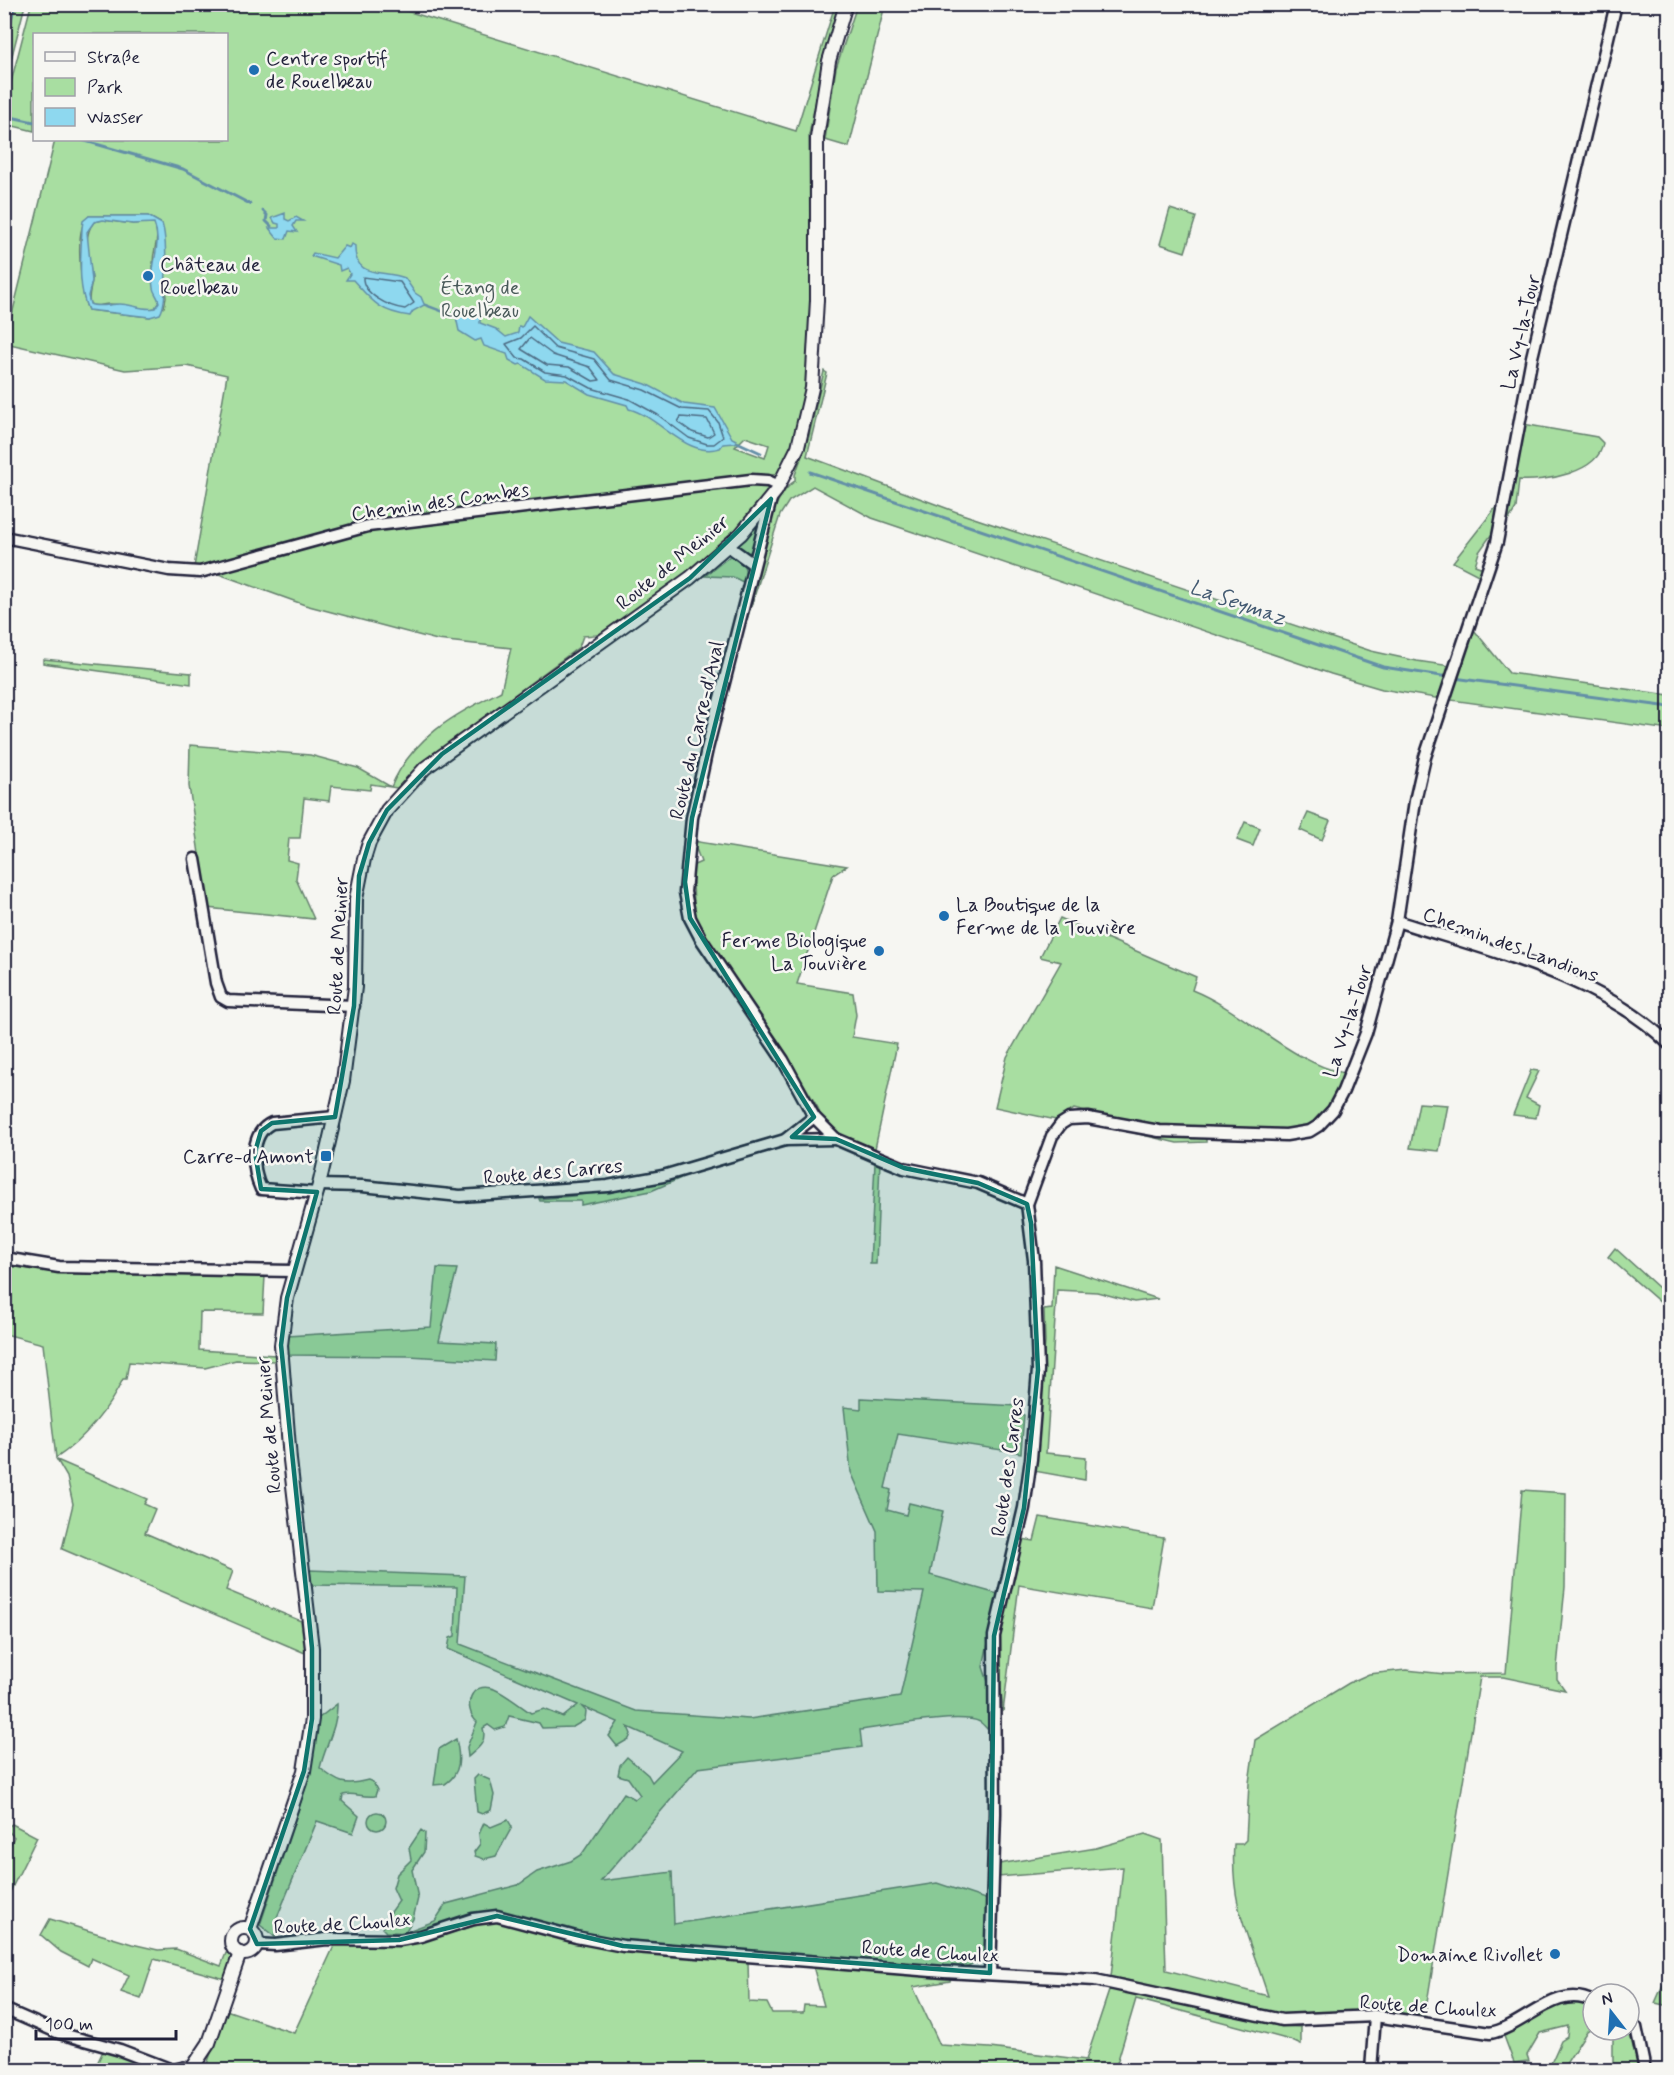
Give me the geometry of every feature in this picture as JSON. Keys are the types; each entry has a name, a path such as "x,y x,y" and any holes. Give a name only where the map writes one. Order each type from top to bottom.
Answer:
{"street":[{"name":"Route de Meinier","path":"250,1929 304,1771 314,1699 312,1648 282,1379 283,1317 318,1189 350,1045 354,1006 356,899 359,876 375,830 400,793 442,754 678,587 728,546 771,499 779,486 798,447 813,388 817,311 817,138 827,69 846,4"},
{"name":"La Vy-la-Tour","path":"1028,1204 1052,1136 1061,1124 1069,1119 1088,1118 1159,1131 1286,1135 1304,1132 1318,1126 1338,1102 1356,1061 1397,921 1420,779 1503,519 1532,357 1616,4"},
{"name":"Chemin des Combes","path":"4,537 187,573 209,571 368,526 752,480 768,481 779,486"},
{"name":"Route du Carre-d'Aval","path":"771,499 699,783 687,856 686,901 690,918 701,939 783,1060 814,1117"},
{"path":"728,546 753,564"},
{"path":"195,859 216,984 221,997 228,1001 354,1006"},
{"name":"Chemin des Landions","path":"1397,921 1560,977 1626,1009 1670,1045"},
{"name":"Route des Carres","path":"785,1140 814,1117 836,1139 904,1168 978,1183 1028,1204 1034,1260 1038,1370 1031,1459 1024,1508 994,1636 995,1813 990,1973"},
{"name":"Route des Carres","path":"335,1118 272,1123 263,1128 256,1144 254,1160 261,1188 318,1189 362,1186 460,1196 608,1186 663,1176 785,1140 836,1139"},
{"path":"4,1258 59,1267 294,1271"},
{"name":"Route de Choulex","path":"257,1944 275,1945 327,1939 399,1940 420,1936 473,1919 497,1916 576,1937 641,1948 1095,1980 1282,2020 1375,2016 1490,2032 1507,2028 1563,1998 1581,1998"},
{"path":"240,1928 250,1929 256,1935 257,1944 253,1951 240,1953 231,1943 233,1934 240,1928"},
{"path":"4,2009 59,2033 120,2050 174,2070 184,2068 190,2070 209,2043 240,1953"},
{"path":"1371,2070 1375,2016"},
{"path":"1639,2042 1645,2070"}],"highlighted area":[{"path":"771,499 692,818 685,882 690,918 814,1117 792,1137 836,1139 904,1168 978,1183 1027,1204 1031,1223 1038,1370 1024,1508 994,1636 990,1973 623,1946 497,1916 399,1940 257,1944 250,1929 304,1771 312,1719 312,1648 281,1345 287,1298 317,1192 261,1189 255,1152 261,1131 272,1123 335,1117 354,1006 359,876 369,843 387,810 442,754 690,578"}],"green space":[{"name":"Étang de Rouelbeau","path":"384,4 796,131 835,5 841,5 823,64 809,135 811,343 806,400 798,429 779,474 365,524 206,567 194,567 227,375 187,366 125,370 5,343 55,141 228,141 228,33 33,33 33,131 5,124 5,105 31,5","holes":["89,216 148,216 162,224 166,298 164,307 150,317 88,310 80,257 84,223","745,437 769,445 765,458 735,447"]},
{"path":"7,5 25,5 5,83 4,16"},
{"path":"857,5 885,5 849,147 825,140 836,68"},
{"path":"1170,209 1196,217 1185,252 1160,244"},
{"path":"103,220 133,224 154,222 157,239 153,269 159,302 155,308 90,304 92,279 87,249 88,235 94,222"},
{"path":"824,371 827,373 807,456 962,514 1371,651 1451,666 1441,699 1382,689 1331,674 872,518 813,486 789,501 780,515 742,635 766,528 784,492 795,481 809,436"},
{"path":"1523,424 1597,437 1603,443 1592,462 1581,468 1556,477 1519,480 1516,508 1508,521"},
{"path":"762,484 767,487 762,501 724,542 698,565 644,607 606,632 583,636 579,647 423,763 397,788 371,784 370,790 331,786 329,801 304,798 300,838 289,838 287,860 298,863 296,879 314,919 207,908 189,786 190,745 310,755 358,768 391,787 400,769 423,741 452,718 501,691 511,648 437,640 305,605 216,573 365,530"},
{"path":"1500,502 1496,528 1479,552 1475,565 1483,568 1480,576 1453,562"},
{"path":"759,524 752,551 746,554 738,547 738,544"},
{"path":"730,556 742,562 746,574 745,583 733,577 705,576"},
{"path":"1474,630 1509,673 1669,695 1669,730 1451,700 1470,636"},
{"path":"43,659 191,673 191,684 43,663"},
{"path":"1308,813 1330,821 1322,840 1300,830"},
{"path":"1245,822 1260,828 1253,846 1237,840"},
{"path":"693,841 847,866 833,875 797,984 853,993 856,1015 852,1037 897,1044 875,1149 840,1134 820,1118 818,1108 779,1042 695,921 692,866 701,862"},
{"path":"1060,918 1196,977 1192,990 1230,1010 1306,1059 1344,1073 1335,1100 1311,1126 1286,1131 1134,1124 1074,1109 1056,1120 995,1107 1007,1057 1061,962 1040,957"},
{"path":"1531,1070 1539,1071 1526,1098 1539,1105 1536,1118 1513,1115"},
{"path":"1419,1103 1448,1105 1439,1151 1410,1148"},
{"path":"1134,1133 1206,1138 1206,1142 1177,1143"},
{"path":"880,1162 876,1264 870,1264 875,1163"},
{"path":"681,1178 651,1191 581,1205 581,1201 540,1201 539,1199 573,1196"},
{"path":"1615,1248 1669,1297 1669,1310 1608,1257"},
{"path":"4,1264 35,1270 265,1276 263,1313 200,1312 199,1350 275,1355 275,1361 236,1360 205,1368 129,1362 126,1379 123,1379 103,1412 86,1433 56,1458 43,1344 5,1334"},
{"path":"1054,1265 1158,1299 1134,1302 1097,1292 1057,1290 1046,1453 1086,1457 1085,1480 1034,1471 1045,1342 1044,1310 1052,1309"},
{"path":"437,1268 457,1269 439,1341 496,1344 495,1361 409,1356 285,1355 287,1336 431,1327"},
{"path":"861,1398 1019,1406 1019,1414 1024,1415 1021,1453 898,1434 885,1488 891,1490 887,1510 906,1515 909,1503 943,1511 930,1575 998,1594 983,1667 989,1685 990,1732 980,1722 970,1719 922,1721 860,1730 862,1747 698,1768 601,1881 672,1872 674,1924 937,1883 988,1900 986,1942 978,1959 970,1965 959,1968 609,1939 493,1912 465,1916 415,1932 407,1933 386,1932 383,1929 386,1919 399,1901 393,1888 397,1874 411,1860 409,1848 421,1830 425,1833 424,1852 412,1870 418,1898 413,1919 405,1932 435,1921 446,1904 518,1885 537,1872 571,1861 582,1854 624,1793 635,1799 640,1795 628,1778 618,1775 620,1765 627,1757 648,1775 652,1782 682,1751 628,1727 631,1734 629,1739 617,1746 609,1736 618,1722 581,1706 586,1711 585,1720 573,1727 542,1728 539,1723 509,1716 505,1727 495,1730 488,1725 483,1728 484,1738 481,1745 468,1757 467,1747 477,1722 472,1716 469,1703 474,1692 479,1688 494,1689 531,1713 544,1709 563,1717 578,1705 448,1649 450,1638 455,1636 457,1587 312,1585 310,1570 465,1576 460,1644 636,1711 749,1719 900,1697 924,1592 878,1591 877,1531 851,1472 844,1407 861,1409"},
{"path":"57,1460 147,1499 144,1504 155,1509 145,1533 233,1571 226,1590 301,1621 305,1653 62,1549 73,1504 67,1477"},
{"path":"1522,1490 1566,1493 1565,1587 1557,1667 1557,1679 1565,1690 1503,1677 1480,1677 1425,2015 1361,2010 1315,2015 1284,2015 1111,1977 1123,1867 998,1877 999,1864 1096,1848 1145,1834 1162,1840 1166,1970 1268,1996 1243,1922 1235,1887 1234,1844 1242,1844 1246,1840 1249,1783 1255,1740 1349,1683 1369,1674 1406,1670 1445,1674 1506,1673"},
{"path":"1040,1517 1164,1538 1152,1608 1019,1585 1003,1712 1001,1690 998,1690 997,1643 1022,1539 1034,1541"},
{"path":"337,1704 333,1728 320,1768 342,1782 353,1783 368,1780 373,1782 377,1790 375,1796 343,1795 342,1801 359,1816 353,1833 317,1821 276,1920 275,1937 260,1925 300,1805 319,1718"},
{"path":"456,1739 459,1758 457,1769 451,1780 445,1784 434,1785 439,1749"},
{"path":"478,1775 490,1780 494,1795 491,1810 482,1814 477,1812 474,1779"},
{"path":"377,1812 383,1815 386,1821 383,1827 377,1830 371,1827 368,1821 371,1815"},
{"path":"508,1820 512,1827 496,1856 484,1859 475,1856 474,1852 480,1844 479,1834 484,1823 491,1827"},
{"path":"12,1824 37,1837 5,1902 5,1848 8,1849 14,1837 5,1828"},
{"path":"50,1919 132,1944 158,1950 176,1949 221,1966 226,1953 232,1954 225,1979 154,1959 141,1999 121,1992 129,1975 91,1958 88,1966 61,1952 41,1935"},
{"path":"492,1921 602,1947 748,1961 749,2002 767,2003 772,2013 803,2013 804,2005 824,2006 813,1966 951,1976 950,1981 913,1987 940,2045 990,2048 1086,2060 1110,1988 1279,2026 1301,2027 1301,2045 1290,2040 1136,1999 1115,2070 205,2070 226,2010 294,2033 335,1944 388,1946 415,1943"},
{"path":"1669,1971 1669,2006 1655,2003"},
{"path":"1562,2002 1581,2002 1581,2040 1562,2070 1548,2070 1561,2041 1567,2037 1568,2026 1540,2033 1527,2055 1529,2061 1514,2063 1504,2036"},
{"path":"1613,2042 1632,2042 1639,2070 1613,2070"},
{"path":"103,2051 109,2052 161,2070 94,2070"}],"water":[{"path":"285,213 285,219 289,221 296,217 303,221 296,221 293,226 297,232 289,231 286,239 277,238 269,228 279,228 279,224 275,223 272,218"},
{"path":"89,216 148,216 162,224 166,270 163,308 160,314 150,317 88,310 81,280 83,221","holes":["103,220 133,224 154,223 157,247 152,279 159,302 155,308 151,309 124,304 100,306 90,304 88,296 92,281 87,232 94,222"]},
{"path":"352,244 355,246 359,264 365,269 405,278 424,304 456,316 469,311 480,316 480,323 496,329 506,337 518,333 519,326 522,327 528,316 558,343 594,352 614,374 646,384 684,404 715,408 732,438 736,440 735,443 723,444 720,448 708,450 696,448 640,413 629,409 627,405 589,394 566,380 545,379 521,364 518,365 509,360 507,354 484,346 481,339 475,341 459,331 456,317 424,305 413,311 410,316 391,312 371,300 353,280 346,280 350,274 347,268 340,271 339,265 311,256 313,253 335,258 345,246 350,248"}],"waterway":[{"path":"4,48 15,4"},
{"path":"6,116 33,122"},
{"path":"85,141 183,169 250,204"},
{"path":"263,211 267,215 266,221 271,226"},
{"name":"La Seymaz","path":"737,442 761,453"},
{"name":"La Seymaz","path":"810,472 1383,667 1448,677"},
{"name":"La Seymaz","path":"1454,678 1670,707"}],"place":[{"name":"Centre sportif de Rouelbeau","path":"254,70"},
{"name":"Château de Rouelbeau","path":"148,276"},
{"name":"La Boutique de la Ferme de la Touvière","path":"944,916"},
{"name":"Ferme Biologique La Touvière","path":"879,951"},
{"name":"Carre-d'Amont","path":"326,1156"},
{"name":"Domaine Rivollet","path":"1555,1954"}]}
